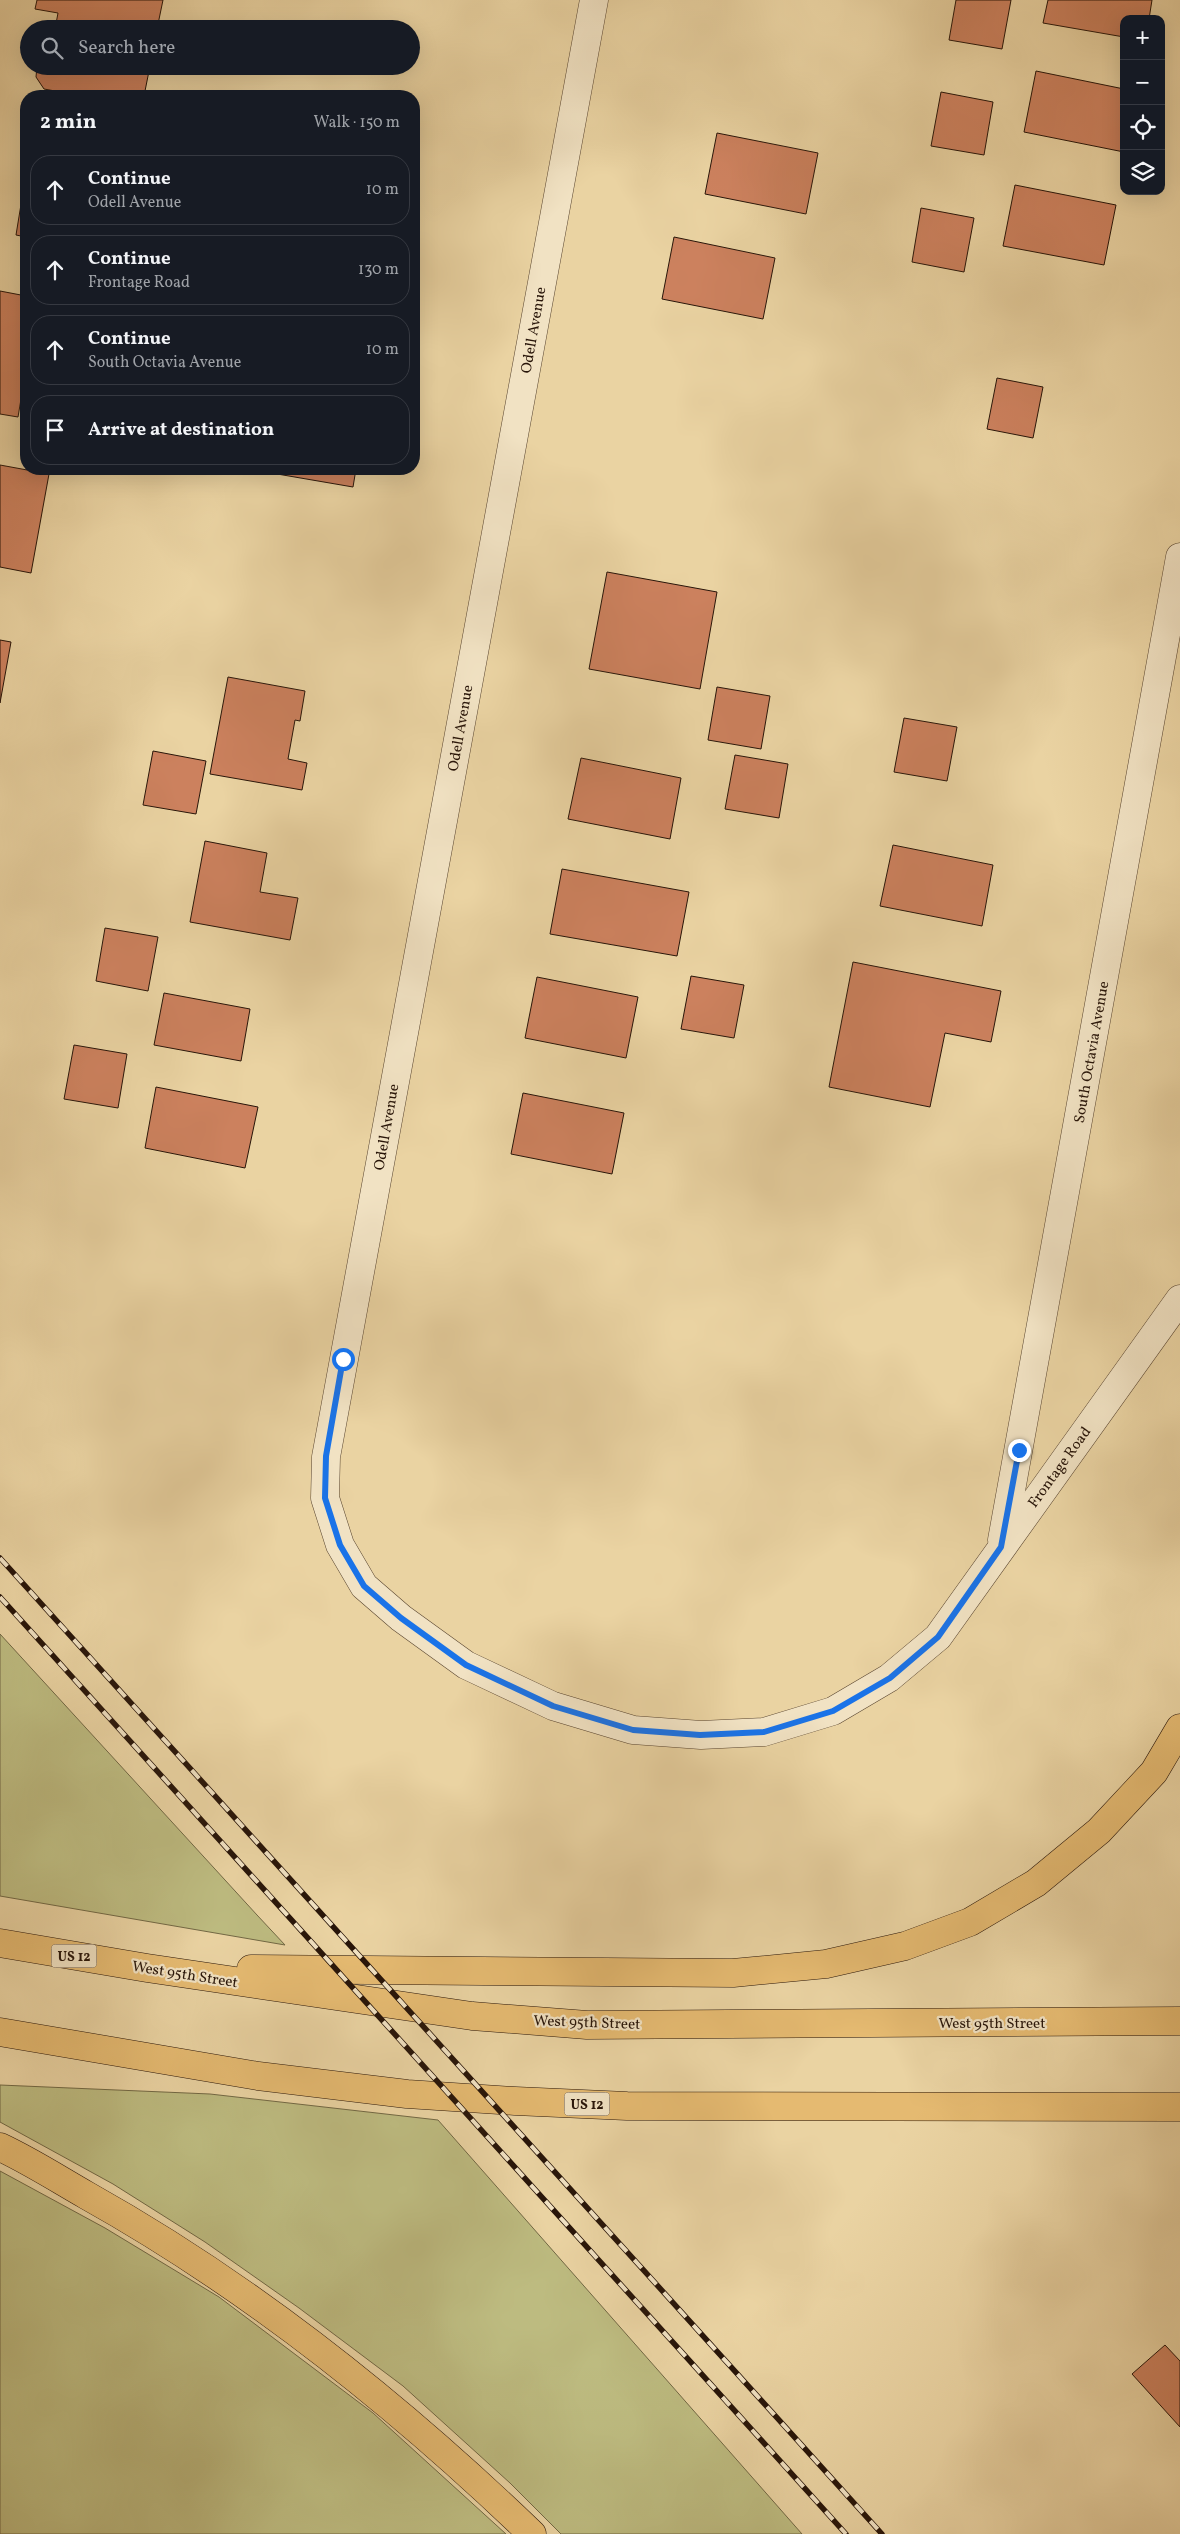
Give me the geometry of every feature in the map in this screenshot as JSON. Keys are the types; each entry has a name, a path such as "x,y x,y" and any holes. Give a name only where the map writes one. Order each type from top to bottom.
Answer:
{"main road":[{"path":"147,1968 733,1974 835,1962 905,1946 970,1922 1036,1883 1100,1831 1154,1772 1180,1728"},
{"name":"West 95th Street","path":"0,1944 147,1968 472,2016 586,2024 1180,2021"},
{"name":"US 12","path":"0,2032 258,2076 407,2094 515,2102 637,2106 1180,2107"},
{"path":"0,2147 136,2223 241,2292 365,2386 484,2488 532,2534"}],"street":[{"name":"Odell Avenue","path":"326,1456 594,0"},
{"name":"South Octavia Avenue","path":"1001,1547 1180,556"},
{"name":"Frontage Road","path":"326,1456 325,1498 340,1545 364,1586 401,1618 466,1665 553,1706 633,1730 700,1735 764,1732 833,1711 890,1678 938,1637 1180,1299"}],"shaded area":[{"path":"0,1634 257,1915 285,1945 0,1896"},
{"path":"0,2085 210,2094 438,2120 802,2534 561,2534 510,2483 403,2386 299,2308 205,2242 113,2184 0,2122"},
{"path":"0,2171 105,2228 219,2297 373,2413 506,2534 0,2534"}],"building":[{"path":"37,0 163,0 159,20 57,20 58,13 35,9"},
{"path":"956,0 1011,0 1002,49 949,40"},
{"path":"1048,0 1152,0 1150,15 1120,15 1120,36 1043,23"},
{"path":"1036,71 1120,88 1120,151 1024,132"},
{"path":"36,75 148,75 145,90 50,90 44,89"},
{"path":"941,92 993,102 984,155 931,146"},
{"path":"717,133 818,153 806,214 705,194"},
{"path":"1015,185 1116,205 1104,265 1003,246"},
{"path":"921,208 974,218 964,272 912,262"},
{"path":"20,210 20,236 16,235"},
{"path":"674,237 775,258 763,319 662,299"},
{"path":"0,291 20,295 20,405 18,417 0,414"},
{"path":"997,378 1043,387 1033,438 987,429"},
{"path":"0,465 20,469 20,475 49,475 31,573 0,567"},
{"path":"283,475 355,475 353,487"},
{"path":"607,572 717,592 700,689 589,669"},
{"path":"0,640 11,642 0,703"},
{"path":"228,677 305,691 300,721 295,720 288,759 307,763 302,790 210,774"},
{"path":"717,687 770,696 761,749 708,740"},
{"path":"904,718 957,727 947,781 894,772"},
{"path":"153,751 206,761 196,814 143,805"},
{"path":"735,755 788,764 779,818 725,809"},
{"path":"581,758 681,778 670,839 568,819"},
{"path":"205,841 267,853 260,892 298,898 290,940 190,922"},
{"path":"893,845 993,865 982,926 880,906"},
{"path":"562,869 689,892 677,956 550,934"},
{"path":"105,928 158,937 148,991 96,981"},
{"path":"853,962 1001,991 991,1042 945,1033 930,1107 829,1087"},
{"path":"691,976 744,985 734,1038 681,1029"},
{"path":"537,977 638,997 626,1058 525,1038"},
{"path":"164,993 250,1009 241,1061 154,1045"},
{"path":"74,1045 127,1054 118,1108 64,1099"},
{"path":"156,1087 258,1107 245,1168 145,1148"},
{"path":"523,1093 624,1113 612,1174 511,1154"},
{"path":"1165,2345 1180,2361 1180,2427 1132,2374"}],"railway":[{"path":"0,1558 882,2534"},
{"path":"0,1597 846,2534"}],"route":[{"path":"343,1359 326,1456 325,1498 340,1545 364,1586 401,1618 466,1665 553,1706 633,1730 700,1735 764,1732 833,1711 890,1678 938,1637 1001,1547 1019,1450"}]}
